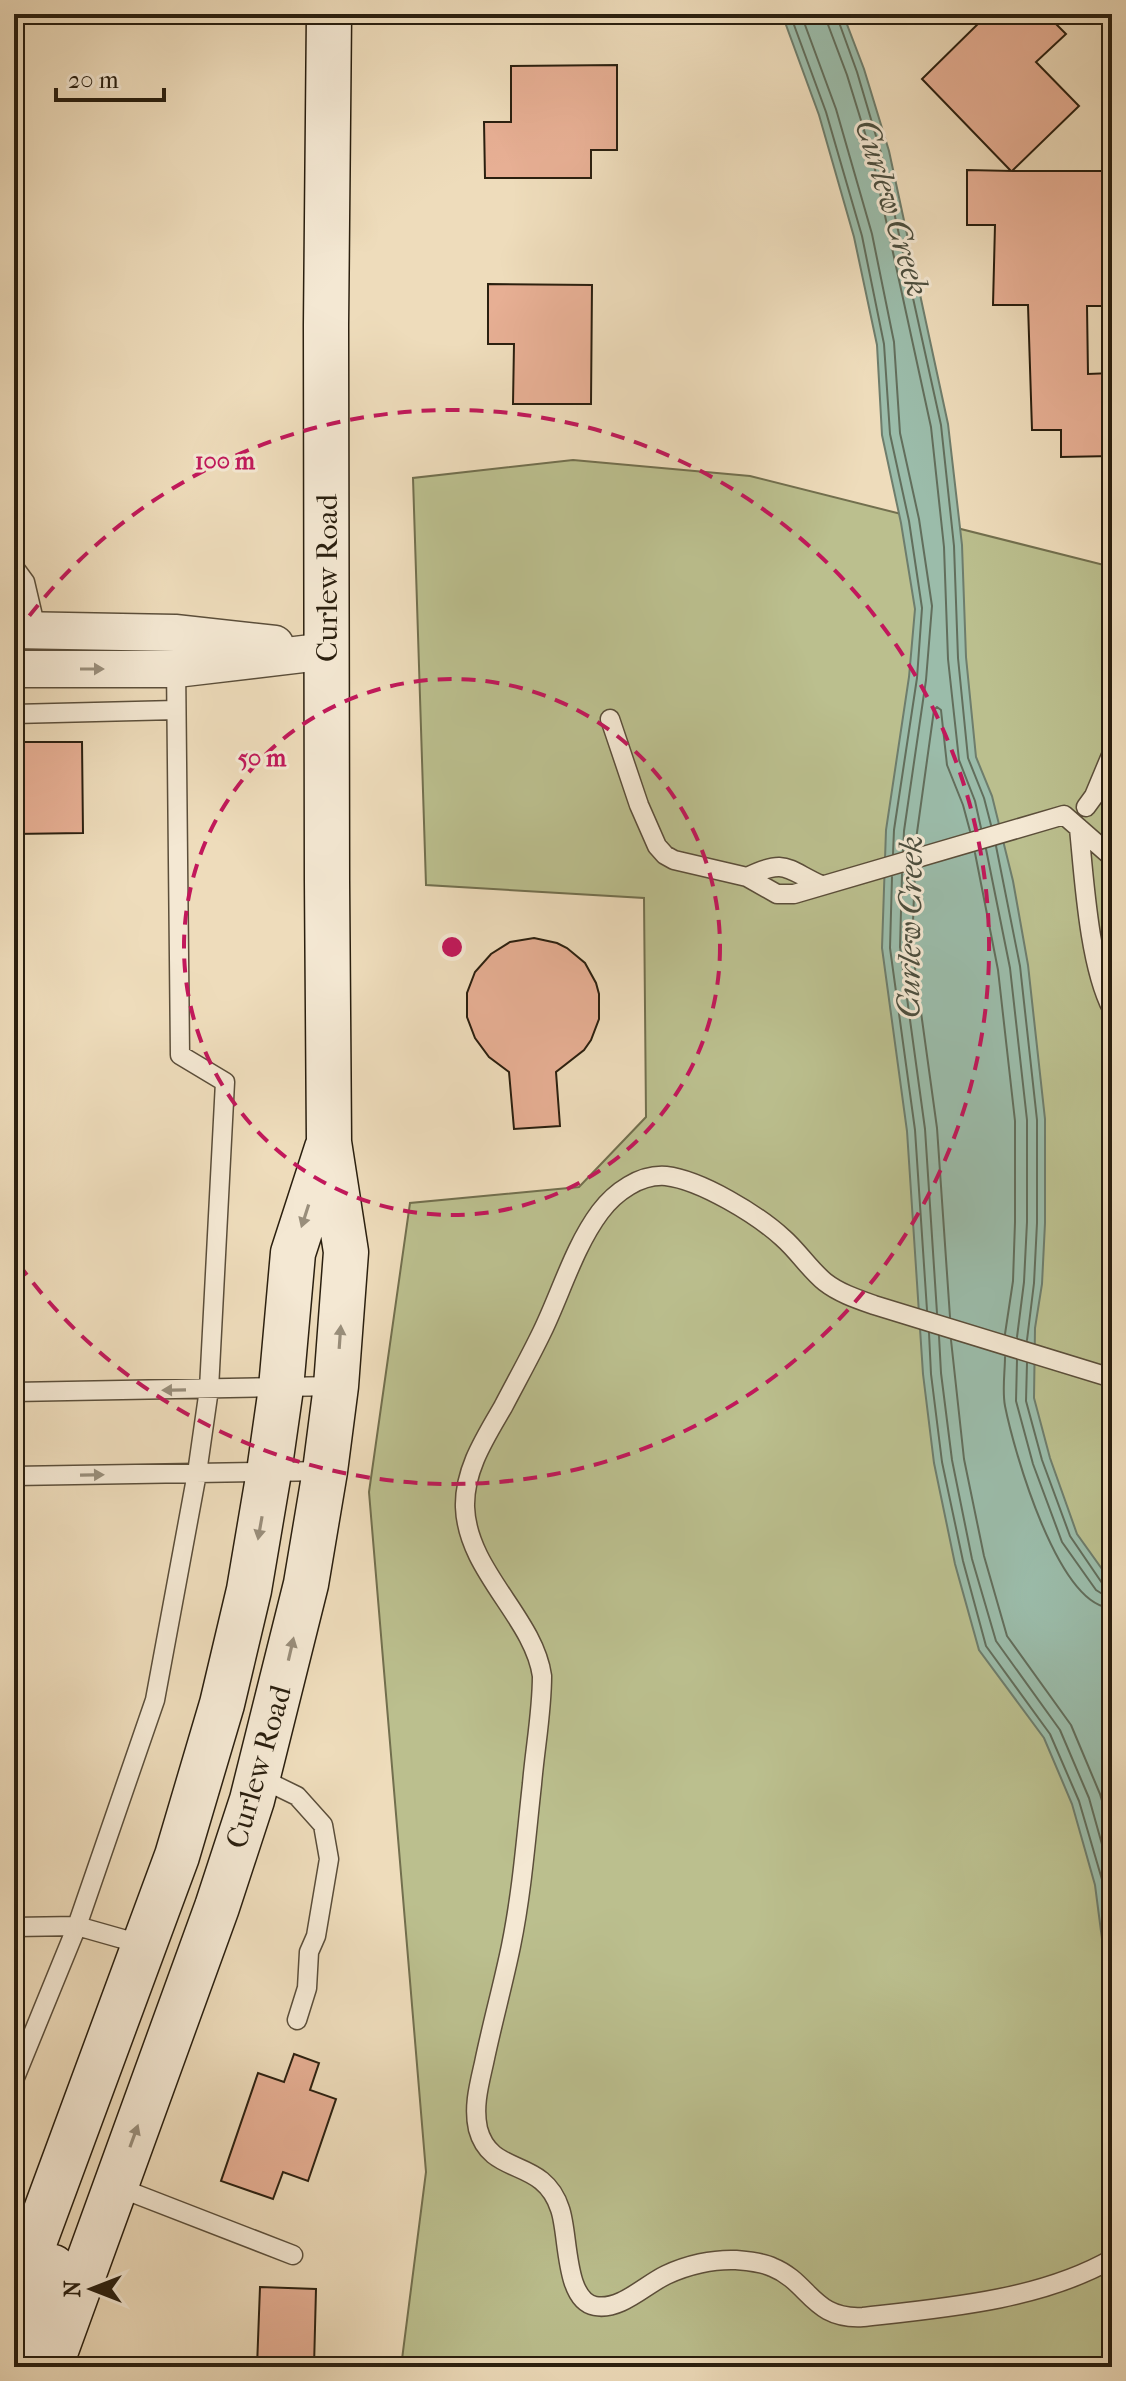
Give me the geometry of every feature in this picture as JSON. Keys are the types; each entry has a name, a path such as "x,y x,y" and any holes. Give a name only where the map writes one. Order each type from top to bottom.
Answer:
{"main road":[{"name":"Curlew Road","path":"50,2367 217,1907 258,1777 306,1584 336,1386 346,1252 329,1142 326,309 329,14"},
{"name":"Curlew Road","path":"14,2297 177,1856 222,1704 249,1590 269,1472 281,1388 293,1253 329,1142"},
{"path":"15,2367 202,1866 222,1704"}],"street":[{"path":"25,630 175,633 328,651"},
{"path":"14,669 176,669 328,651"}],"lane":[{"path":"14,567 25,582 25,630"},
{"path":"14,2080 77,1926 155,1700 197,1473 209,1389 225,1082 180,1055 175,633"},
{"path":"14,714 176,710"},
{"path":"610,719 639,805 657,846 674,860 747,877 769,890 786,895 1057,817 1112,796"},
{"path":"1086,807 1094,796 1112,753"},
{"path":"1057,817 1079,828 1112,857"},
{"path":"1079,828 1096,959 1112,1009"},
{"path":"747,877 784,866 825,884"},
{"path":"1108,1376 874,1305 840,1291 825,1282 782,1237 750,1213 693,1184 667,1176 648,1178 620,1192 598,1214 541,1334 479,1450 466,1494 466,1519 475,1546 495,1586 534,1647 541,1668 542,1685 523,1873 511,1946 478,2089 476,2112 486,2147 502,2161 531,2172 548,2184 562,2213 579,2296 591,2305 608,2306 679,2269 737,2260 771,2266 831,2314 852,2318 1017,2294 1060,2282 1108,2261"},
{"path":"14,1392 336,1386"},
{"path":"14,1476 325,1471"},
{"path":"258,1777 297,1796 323,1825 329,1859 316,1936 309,1952 307,1988 297,2020"},
{"path":"14,1927 77,1926 145,1945"},
{"path":"115,2186 293,2255"}],"shaded area":[{"path":"573,460 750,476 1112,567 1112,2367 401,2367 426,2172 369,1492 410,1203 579,1187 646,1117 644,898 426,885 413,478"}],"water":[{"name":"Curlew Creek","path":"782,14 843,14 864,69 889,151 948,424 962,545 966,657 976,757 992,796 1013,881 1028,965 1045,1119 1045,1223 1042,1284 1035,1328 1034,1398 1050,1458 1077,1534 1112,1583 1112,1997 1095,1885 1072,1804 1044,1738 979,1650 955,1564 934,1463 923,1374 907,1131 882,948 886,830 909,677 915,609 882,435 877,345 854,237 819,115"}],"building":[{"path":"988,14 1046,14 1066,34 1036,62 1079,106 1012,171 1112,171 1112,306 1087,306 1088,374 1112,373 1112,456 1061,457 1061,430 1032,430 1028,305 993,305 995,225 967,225 967,170 1011,171 922,79"},
{"path":"617,65 617,150 591,150 591,178 485,178 484,122 511,122 511,66"},
{"path":"488,284 592,285 591,404 513,404 514,344 488,344"},
{"path":"20,742 82,742 83,833 14,834 14,781 22,781"},
{"path":"534,938 557,943 585,963 599,994 599,1019 584,1050 556,1072 560,1126 514,1129 509,1072 489,1057 475,1038 467,1017 467,993 475,972 491,954 510,942"},
{"path":"294,2054 319,2063 310,2090 336,2099 308,2181 283,2172 273,2199 221,2181 258,2073 284,2082"},
{"path":"260,2287 316,2289 314,2367 257,2367"}]}
